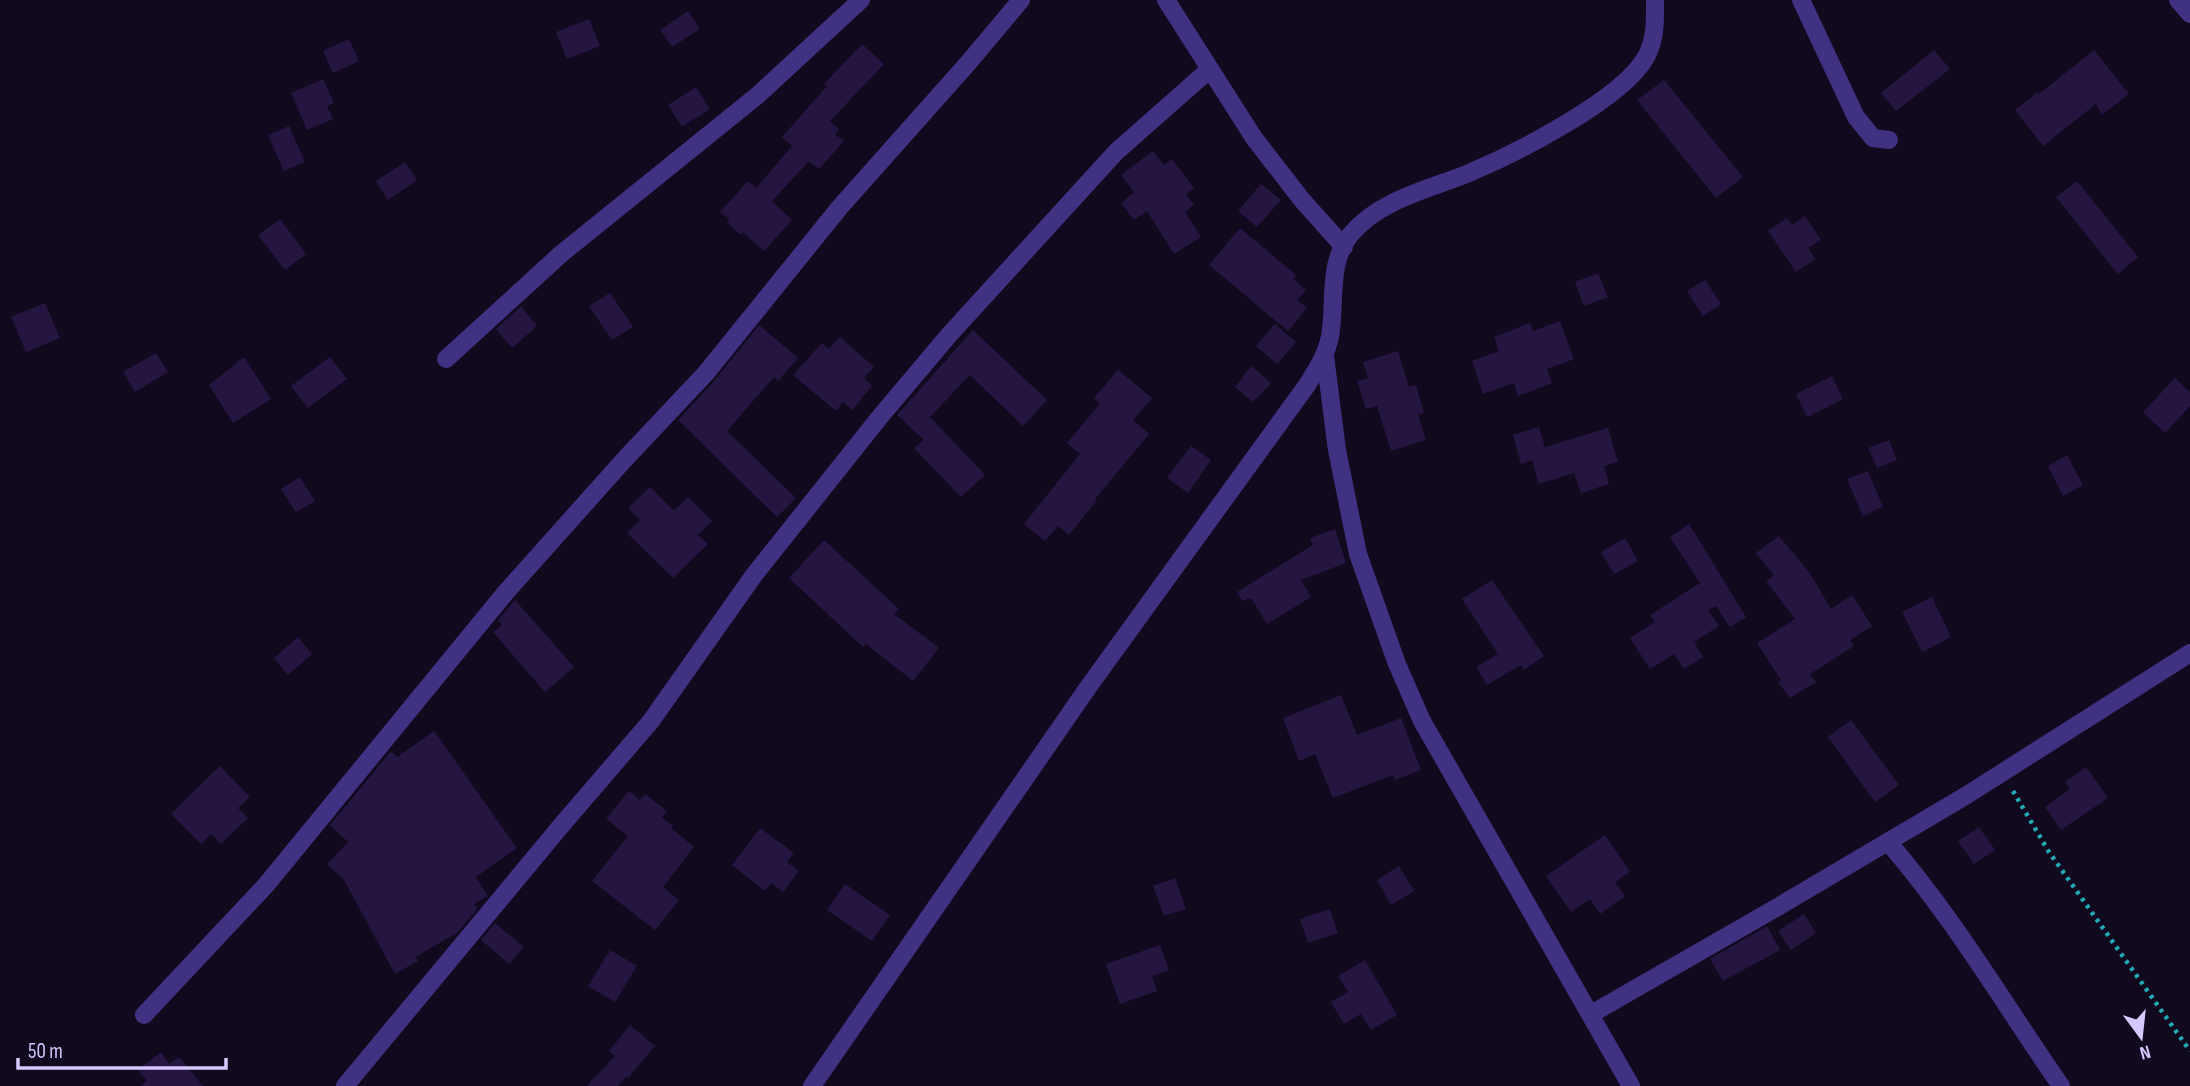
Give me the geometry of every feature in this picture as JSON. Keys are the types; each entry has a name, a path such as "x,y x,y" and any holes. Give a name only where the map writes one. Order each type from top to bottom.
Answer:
{"street":[{"path":"446,359 561,254 758,94 861,0"},
{"path":"144,1015 266,885 506,592 706,373 840,207 1021,0"},
{"path":"1166,0 1254,138 1343,247"},
{"path":"812,1086 1089,686 1293,405 1325,356 1330,336 1334,275 1343,247 1351,234 1373,213 1524,148 1572,120 1616,88 1645,59 1654,38 1655,0"},
{"path":"1801,0 1856,117 1873,138 1889,140"},
{"path":"2178,0 2190,14"},
{"path":"345,1086 651,722 754,575 949,335 1116,152 1210,69"},
{"path":"1325,356 1337,450 1358,554 1397,664 1422,721 1631,1086"},
{"path":"1591,1014 1888,842 2190,653"},
{"path":"1888,842 1920,879 1985,970 2061,1086"}],"path":[{"path":"2002,772 2027,819 2049,852 2190,1051"}],"building":[{"path":"688,11 700,29 672,47 660,30"},
{"path":"589,19 600,46 567,59 556,32"},
{"path":"349,39 359,61 333,73 323,51"},
{"path":"862,44 884,64 830,121 839,129 835,134 844,141 819,169 809,161 772,201 792,220 764,251 743,232 741,235 720,212 748,181 756,188 792,146 782,137 827,86 824,84"},
{"path":"1934,50 1950,69 1896,111 1881,93"},
{"path":"2094,50 2129,94 2102,115 2096,104 2043,146 2015,110"},
{"path":"323,79 334,103 327,106 333,119 307,130 291,93"},
{"path":"1664,80 1743,177 1716,198 1637,100"},
{"path":"696,87 710,109 682,127 668,105"},
{"path":"289,126 305,162 284,171 268,135"},
{"path":"1153,151 1164,165 1172,159 1194,188 1186,194 1194,205 1185,212 1201,237 1174,254 1147,211 1134,220 1121,203 1134,192 1121,175"},
{"path":"405,162 417,180 388,200 376,181"},
{"path":"2077,181 2138,257 2118,274 2056,197"},
{"path":"1261,184 1281,200 1257,227 1238,211"},
{"path":"1805,216 1821,240 1808,248 1815,259 1796,272 1768,231 1787,218 1792,225"},
{"path":"280,219 306,254 285,270 258,235"},
{"path":"1240,228 1296,275 1293,279 1306,290 1297,300 1307,308 1288,331 1209,265"},
{"path":"1598,273 1608,297 1584,306 1575,282"},
{"path":"1705,280 1721,304 1703,316 1687,291"},
{"path":"610,293 633,327 612,340 589,306"},
{"path":"45,303 60,338 26,352 11,317"},
{"path":"521,306 537,326 512,348 496,329"},
{"path":"1560,321 1574,359 1547,369 1552,383 1518,396 1514,383 1483,394 1472,361 1499,351 1494,337 1530,323 1533,331"},
{"path":"1275,324 1296,342 1277,364 1256,346"},
{"path":"759,325 798,358 778,381 774,377 727,431 796,498 777,517 678,420 715,380"},
{"path":"973,330 1047,400 1023,426 970,375 930,417 985,475 961,497 914,448 924,440 897,415"},
{"path":"840,337 874,367 864,378 872,386 852,410 843,402 836,411 793,375 822,343 829,349"},
{"path":"1398,351 1409,387 1416,385 1424,413 1418,415 1426,440 1391,451 1377,406 1366,409 1357,381 1368,378 1363,362"},
{"path":"156,353 168,372 135,392 123,372"},
{"path":"244,357 271,399 233,423 209,385"},
{"path":"330,357 347,379 308,408 291,386"},
{"path":"1251,366 1271,383 1253,402 1235,387"},
{"path":"1118,370 1152,398 1133,420 1149,434 1069,535 1058,526 1045,541 1024,524 1080,454 1067,443 1100,404 1094,398"},
{"path":"1832,376 1843,399 1807,417 1796,394"},
{"path":"2175,378 2190,392 2190,406 2165,433 2143,412"},
{"path":"1539,427 1545,447 1608,428 1618,462 1604,466 1609,484 1581,493 1574,473 1539,484 1532,460 1521,464 1513,435"},
{"path":"1889,440 1897,460 1877,468 1868,448"},
{"path":"1191,446 1211,460 1188,493 1167,478"},
{"path":"2067,455 2083,485 2063,496 2048,466"},
{"path":"1868,471 1883,507 1863,516 1847,479"},
{"path":"300,477 315,501 296,512 281,489"},
{"path":"650,487 674,511 688,497 712,521 698,535 708,544 673,578 627,533 640,520 628,508"},
{"path":"1689,524 1746,617 1730,627 1716,606 1708,610 1719,626 1694,642 1703,657 1684,669 1674,654 1650,669 1630,638 1655,622 1650,615 1700,583 1670,537"},
{"path":"1335,529 1346,563 1301,580 1311,597 1267,624 1251,598 1242,601 1237,592 1313,545 1310,538"},
{"path":"1779,536 1809,572 1831,609 1852,595 1872,626 1850,640 1854,646 1810,674 1816,682 1790,698 1757,643 1795,619 1766,581 1774,575 1756,553"},
{"path":"1625,538 1638,561 1614,574 1601,552"},
{"path":"824,540 899,609 894,614 939,648 913,681 866,644 863,647 789,578"},
{"path":"1492,580 1544,656 1524,670 1521,665 1487,685 1476,667 1498,654 1462,599"},
{"path":"1932,597 1951,637 1922,652 1902,612"},
{"path":"515,600 574,667 545,692 493,632 502,625 498,620"},
{"path":"298,637 312,654 288,675 274,658"},
{"path":"1341,695 1357,735 1401,718 1421,770 1395,780 1393,775 1333,798 1315,754 1299,761 1283,718"},
{"path":"1851,720 1899,785 1875,802 1828,737"},
{"path":"434,731 517,848 476,877 488,896 474,904 478,908 457,933 415,957 418,961 395,974 344,880 327,864 348,842 330,825 391,751 397,757"},
{"path":"220,766 250,797 238,808 248,818 221,844 211,834 201,844 171,814"},
{"path":"2086,767 2108,798 2061,830 2045,807 2070,789 2065,782"},
{"path":"629,791 640,800 645,794 667,811 662,817 694,847 663,887 679,900 655,930 592,881 628,836 606,819"},
{"path":"1979,827 1995,850 1974,864 1958,841"},
{"path":"760,828 794,853 787,862 799,871 783,892 771,883 765,891 732,865"},
{"path":"1605,835 1630,872 1615,882 1625,896 1600,914 1590,899 1571,912 1546,876"},
{"path":"1399,866 1414,891 1391,905 1377,880"},
{"path":"1175,878 1186,909 1164,916 1153,886"},
{"path":"845,884 890,915 872,941 827,910"},
{"path":"1330,909 1338,933 1308,943 1300,919"},
{"path":"1804,914 1816,933 1791,950 1778,931"},
{"path":"495,923 524,947 509,964 481,940"},
{"path":"1767,926 1780,950 1723,981 1710,959"},
{"path":"1160,945 1169,970 1152,976 1157,991 1120,1004 1106,964"},
{"path":"610,950 637,966 615,1002 588,986"},
{"path":"1365,960 1397,1015 1371,1030 1361,1014 1344,1024 1331,1002 1348,992 1338,976"},
{"path":"630,1025 655,1046 628,1078 627,1076 617,1086 587,1086 615,1056 609,1051"},
{"path":"161,1052 169,1064 179,1057 203,1086 141,1086 147,1081 138,1070"}]}
